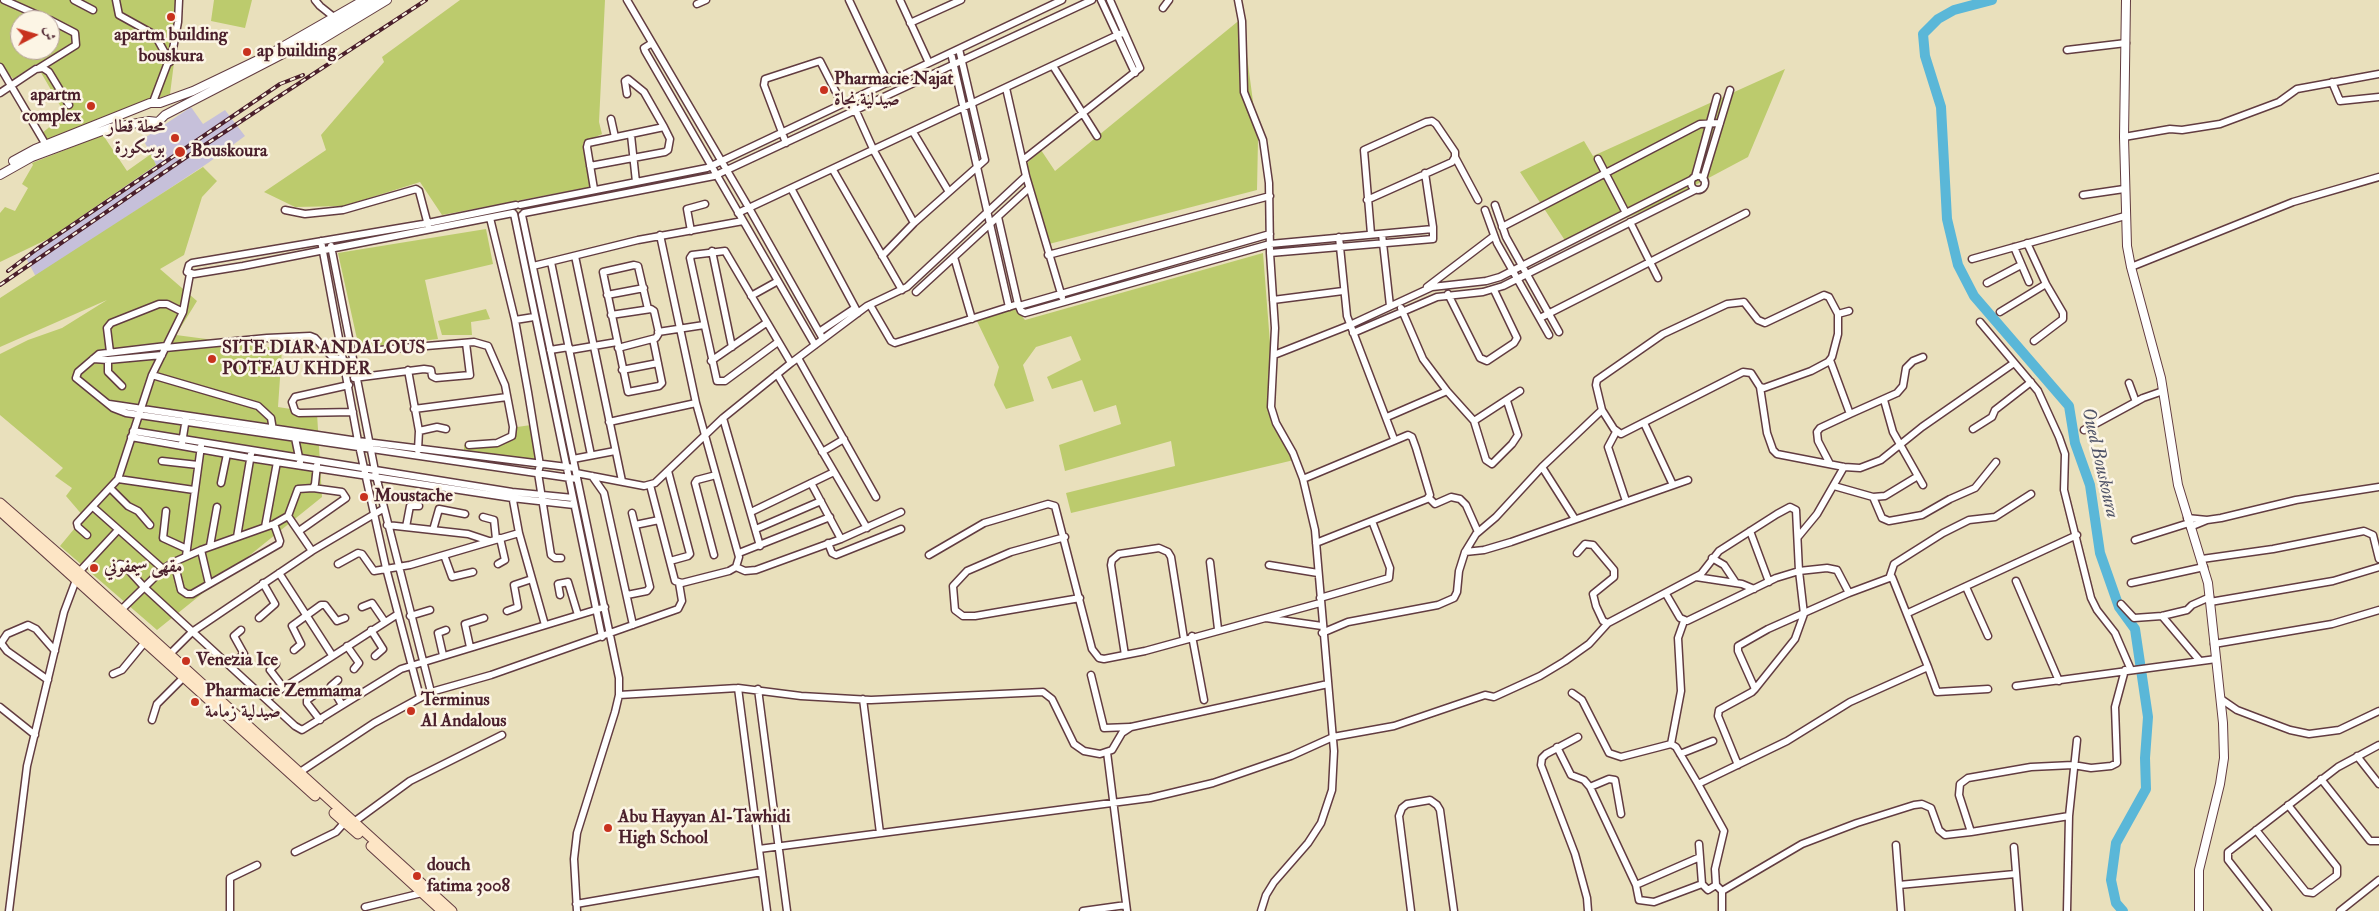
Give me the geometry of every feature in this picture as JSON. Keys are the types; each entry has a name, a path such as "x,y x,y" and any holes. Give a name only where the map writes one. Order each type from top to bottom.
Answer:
{"main road":[{"path":"0,503 145,642 167,658 183,678 296,775"},
{"path":"0,511 77,576 121,610 167,658 296,775 452,911"},
{"path":"349,822 442,911"}],"street":[{"path":"4,0 27,10"},
{"path":"74,0 93,10"},
{"path":"116,0 119,15 155,35 170,62"},
{"path":"149,121 145,111 153,104 170,62 178,22 178,0"},
{"path":"315,0 335,18"},
{"path":"0,169 46,145 153,104 193,91 260,59 335,18 354,2 364,0"},
{"path":"0,175 32,157 110,128 149,121 158,122 165,115 286,53 375,0"},
{"path":"286,53 311,46 387,0"},
{"path":"628,0 750,208 823,339"},
{"path":"697,4 706,0"},
{"path":"849,0 888,83"},
{"path":"900,0 929,64"},
{"path":"910,24 961,0"},
{"path":"87,535 78,527 77,523 118,479 152,375 183,312 190,274 187,268 192,263 428,222 712,166 782,131 929,64 1053,2 1062,0"},
{"path":"190,274 323,251 490,218 513,214 519,216 717,175 1092,0"},
{"path":"1101,0 1135,73"},
{"path":"1023,160 1135,73 1140,65 1110,0"},
{"path":"1163,8 1169,0"},
{"path":"1238,0 1243,26 1244,92 1262,140 1270,196 1274,354 1272,412 1303,479 1316,543 1322,630 1333,737 1332,790 1321,823 1308,843 1274,882 1266,895 1261,911"},
{"path":"2126,0 2124,189 2131,267 2163,391 2175,470 2189,523 2203,563 2210,600 2221,700 2224,738 2222,771 2199,870 2199,911"},
{"path":"1053,2 1058,16"},
{"path":"60,25 75,33 76,44 60,55"},
{"path":"738,213 792,190 1124,32"},
{"path":"652,43 644,48 645,51 815,345"},
{"path":"2067,50 2126,43"},
{"path":"882,256 914,223 985,160 959,49"},
{"path":"951,53 1009,307"},
{"path":"0,93 52,60"},
{"path":"786,143 764,85 767,78 820,61 842,104"},
{"path":"0,66 46,145"},
{"path":"1052,66 1097,136"},
{"path":"40,68 49,72 69,106"},
{"path":"2124,137 2170,129 2182,130 2224,124 2279,102 2297,89 2379,74"},
{"path":"590,166 668,150 670,139 644,92 628,79 625,82 626,94"},
{"path":"2332,82 2340,101 2379,97"},
{"path":"1006,88 1029,188 1048,256 1064,302"},
{"path":"1353,333 1402,311 1447,295 1494,290 1704,186 1703,179 1730,90"},
{"path":"1695,190 1691,185 1717,97"},
{"path":"851,100 874,151 914,223"},
{"path":"153,104 164,107 165,115"},
{"path":"1714,109 1724,112"},
{"path":"612,119 615,137"},
{"path":"1371,234 1364,150 1368,146 1432,121 1455,152 1455,157 1478,200"},
{"path":"1502,227 1700,124 1720,123"},
{"path":"594,189 587,147 588,143 664,127"},
{"path":"913,132 949,192"},
{"path":"631,135 633,157 643,190"},
{"path":"1368,200 1452,162 1455,157"},
{"path":"1598,159 1626,214"},
{"path":"833,170 902,290"},
{"path":"1270,253 1434,238 1425,173"},
{"path":"819,332 857,311 902,290 1026,176"},
{"path":"1274,354 1350,325 1440,285 1486,282 1513,271 1699,176 1703,179"},
{"path":"2131,267 2293,202 2379,177"},
{"path":"916,292 1029,188"},
{"path":"285,210 305,214 343,210 416,189 420,191 430,231"},
{"path":"2083,194 2124,189"},
{"path":"792,190 857,311"},
{"path":"574,193 576,203"},
{"path":"1048,256 1270,196"},
{"path":"691,231 687,209 705,204"},
{"path":"518,205 523,207 572,459 619,678 619,695 577,833 574,859 577,908 762,872"},
{"path":"518,205 512,210 602,637"},
{"path":"1495,205 1502,227 1559,332"},
{"path":"1485,210 1494,236 1550,335"},
{"path":"1540,318 1746,214"},
{"path":"1972,258 2125,216"},
{"path":"998,217 1019,305 1025,313 1270,244 1433,229"},
{"path":"490,218 515,320 540,465 538,473 551,555 555,558 561,558"},
{"path":"533,266 660,235 743,221"},
{"path":"1630,222 1658,278"},
{"path":"1425,231 1426,240"},
{"path":"870,305 891,341 895,343 1009,307 1061,295 1270,234"},
{"path":"1382,234 1390,306"},
{"path":"650,485 674,580 679,583 729,571 736,567 739,561 738,553 696,404 660,235"},
{"path":"1421,292 1494,236"},
{"path":"1339,237 1343,291 1350,325 1387,417 1394,440"},
{"path":"330,239 383,509 431,692"},
{"path":"321,241 359,444 386,568 420,697"},
{"path":"2027,244 2046,284 2063,313 2063,319 2034,342"},
{"path":"2014,247 2029,282"},
{"path":"778,342 723,382 715,379 690,257 693,254 712,251 722,250 726,252 791,363"},
{"path":"266,251 268,261"},
{"path":"712,251 732,347"},
{"path":"576,256 622,481"},
{"path":"954,258 972,319"},
{"path":"551,262 591,455"},
{"path":"1987,283 2021,265"},
{"path":"648,309 638,266 605,271 603,274 626,390 630,392 661,385 653,339"},
{"path":"1142,271 1144,280"},
{"path":"751,296 778,281"},
{"path":"1447,295 1451,284"},
{"path":"2000,312 2046,284"},
{"path":"1440,285 1480,358 1487,361 1514,343 1517,338 1494,290"},
{"path":"607,294 644,288"},
{"path":"1273,300 1343,291"},
{"path":"1850,414 1830,360 1838,334 1838,314 1829,297 1824,295 1769,323 1758,320 1744,302 1727,304 1663,334 1598,380 1596,385 1602,410 1616,432 1621,434 1746,371 1751,373 1760,387 1765,425 1774,450 1781,455 1844,467 1860,468 1874,463 2014,363"},
{"path":"1399,302 1423,359 1447,391 1474,421 1486,460 1492,464 1512,444 1518,435 1507,401"},
{"path":"110,352 107,328 111,323 159,304 168,304 183,312"},
{"path":"550,350 617,345 653,339 658,336 654,311 648,309 611,315"},
{"path":"534,317 537,310 542,311"},
{"path":"418,452 566,467 576,474 650,485 668,471 723,418 857,311"},
{"path":"1838,314 1849,312"},
{"path":"515,320 534,317 540,322 544,320"},
{"path":"1980,322 2043,399 2063,447 2065,460 2063,484 2093,604 2114,633 2132,669"},
{"path":"711,361 766,323"},
{"path":"658,332 704,324"},
{"path":"93,359 108,360 165,350 267,338 310,336 315,338 333,358 344,360"},
{"path":"379,350 478,342 488,346 505,384 513,427 512,436 497,443 469,445"},
{"path":"353,412 299,413 295,411 292,402 296,397 348,382 356,377 425,369 431,370 432,376 436,378 470,375 466,343"},
{"path":"165,350 99,354 76,373 76,378 117,410 359,444"},
{"path":"342,352 351,351"},
{"path":"1830,464 1818,441 1816,432 1820,428 1899,392 1906,368 1913,361 1923,357"},
{"path":"798,358 876,497"},
{"path":"108,360 108,372 122,386"},
{"path":"1760,387 1769,387 1811,371 1830,360"},
{"path":"622,370 658,363"},
{"path":"408,370 419,431 418,452"},
{"path":"777,374 867,528"},
{"path":"152,375 258,406 271,418 273,432"},
{"path":"1973,429 1992,417 1995,410 2031,382"},
{"path":"2129,383 2136,402"},
{"path":"1387,417 1447,391"},
{"path":"1474,421 1520,391"},
{"path":"2084,430 2136,402 2163,391"},
{"path":"414,408 507,397"},
{"path":"1884,400 1890,424 1923,485"},
{"path":"609,422 696,404"},
{"path":"1262,618 1322,630 1348,622 1449,601 1457,592 1459,571 1464,552 1478,532 1496,517 1542,467 1602,410"},
{"path":"723,418 760,546"},
{"path":"182,443 185,419"},
{"path":"1644,423 1674,485"},
{"path":"419,431 437,427 446,429"},
{"path":"273,432 295,438 418,452 501,468 568,478 576,474"},
{"path":"1616,432 1608,446 1626,501"},
{"path":"132,434 201,446 252,451 300,462 512,495 573,498"},
{"path":"1303,479 1406,435 1412,437 1429,491 1429,498 1435,504 1451,497 1460,499 1466,505 1478,532"},
{"path":"295,438 300,462"},
{"path":"822,452 844,439"},
{"path":"201,446 227,454 250,458 277,462 300,462"},
{"path":"186,552 201,446"},
{"path":"572,459 615,450"},
{"path":"236,537 252,451"},
{"path":"221,483 227,454"},
{"path":"501,459 501,468"},
{"path":"162,461 198,465"},
{"path":"265,527 277,462"},
{"path":"1873,497 1882,518 1889,521 1922,515 1975,488 1996,462"},
{"path":"313,488 317,464"},
{"path":"1542,467 1575,519"},
{"path":"1798,537 1817,514 1844,467"},
{"path":"668,471 690,554 670,561"},
{"path":"751,512 834,472"},
{"path":"714,555 695,483 697,480 716,475"},
{"path":"592,476 604,493 633,625"},
{"path":"1834,486 1873,497 1885,496 1918,476"},
{"path":"118,479 194,490"},
{"path":"1464,552 1484,550 1688,480"},
{"path":"812,483 841,539"},
{"path":"2135,540 2189,523 2230,517 2296,500 2379,487"},
{"path":"110,488 128,506 138,511 150,525"},
{"path":"121,610 163,569 186,552 201,550 274,524 288,516 298,489 313,488 342,492 346,498 343,502 299,531"},
{"path":"1755,688 1739,656 1738,646 1753,636 1890,576 1894,564 1942,533 1970,520 1995,517 2031,494"},
{"path":"512,495 519,533 545,624"},
{"path":"543,498 574,505"},
{"path":"1316,543 1429,498"},
{"path":"756,529 821,501"},
{"path":"929,555 984,522 1048,504 1056,506 1095,654 1098,658 1104,659 1262,618 1390,578 1390,568 1372,521"},
{"path":"406,527 410,506 419,506"},
{"path":"93,507 163,569"},
{"path":"210,546 217,507"},
{"path":"759,850 1150,798 1213,783 1291,756 1333,737 1394,726 1485,695 1494,697 1540,676 1565,661 1589,644 1608,623 1702,574 1718,551 1790,507 1796,510 1797,514 1799,571 1804,614 1795,639 1755,688 1718,713 1738,764"},
{"path":"167,658 192,632 278,572 374,512 383,509"},
{"path":"433,530 438,509 464,514"},
{"path":"166,511 163,538 186,552"},
{"path":"736,567 742,571 752,571 841,539 901,512"},
{"path":"627,595 647,591 650,588 632,513"},
{"path":"288,516 312,551"},
{"path":"483,516 494,520 495,539 505,560 498,564"},
{"path":"738,553 830,517"},
{"path":"635,525 659,520"},
{"path":"2189,523 2207,520"},
{"path":"174,562 180,588 185,593 192,594 279,544 280,541 274,524"},
{"path":"388,525 495,539"},
{"path":"828,544 832,553 837,554 901,529"},
{"path":"9,911 26,773 64,612 77,576 118,530"},
{"path":"1750,531 1769,582"},
{"path":"2131,584 2203,563 2364,531 2372,535 2379,559"},
{"path":"338,564 358,553 362,554 372,570 398,567 519,533"},
{"path":"1908,613 2077,535"},
{"path":"1065,537 1010,552 967,571 952,586 955,610 963,616 975,616 1080,598"},
{"path":"1577,553 1584,544 1592,545 1614,570 1614,577 1593,594 1603,621 1608,623"},
{"path":"1124,655 1111,565 1112,560 1119,554 1160,548 1168,552 1171,557 1184,638"},
{"path":"201,550 209,584"},
{"path":"444,555 452,577 473,572"},
{"path":"1712,558 1724,565 1736,583"},
{"path":"1210,562 1218,629"},
{"path":"114,568 120,564 124,565 144,588 298,729 305,729 387,676 411,665 605,607"},
{"path":"1270,565 1318,573"},
{"path":"1684,621 1696,618 1769,582 1799,571 1826,568 1838,570 1849,593"},
{"path":"2121,604 2134,618 2162,616 2187,610 2192,605 2210,600 2338,580 2379,568"},
{"path":"278,572 332,655"},
{"path":"1890,576 1896,581 1937,692 1988,689"},
{"path":"1696,577 1736,583 1754,589"},
{"path":"508,611 518,608 514,585 532,579"},
{"path":"2016,581 2059,681"},
{"path":"560,595 558,584 567,582 578,614"},
{"path":"296,775 363,730 431,692 477,679 611,634 680,607 682,601 679,583"},
{"path":"259,618 275,604 263,584"},
{"path":"1966,587 1988,636"},
{"path":"1666,594 1684,621"},
{"path":"362,607 372,603 385,622"},
{"path":"294,650 301,644 292,626 307,615 324,605 337,621 345,618"},
{"path":"410,616 430,610"},
{"path":"2214,644 2332,624 2379,610"},
{"path":"266,699 398,614"},
{"path":"2162,616 2200,661"},
{"path":"470,647 465,624 484,618"},
{"path":"1671,744 1681,691 1678,638 1684,621"},
{"path":"48,680 7,651 2,643 7,634 28,625 36,629 55,651"},
{"path":"230,666 244,654 234,636 241,630"},
{"path":"372,630 383,649 375,656"},
{"path":"443,655 438,633 446,630"},
{"path":"1192,636 1204,700"},
{"path":"113,674 122,670 145,642"},
{"path":"347,646 359,663 354,669"},
{"path":"2016,686 2216,659"},
{"path":"276,664 270,670 283,688"},
{"path":"1698,784 1787,741 1850,702 1928,667"},
{"path":"1971,832 1960,795 1959,788 1962,781 2031,767 2073,765 2091,768 2111,766 2117,763 2115,707 2132,669"},
{"path":"1091,675 1104,728 1131,727 1328,684"},
{"path":"152,720 159,702 183,678"},
{"path":"338,680 330,686 342,705"},
{"path":"619,695 738,688 758,689 801,696 863,699 1043,692 1052,698 1074,744 1079,749 1091,753 1112,750 1122,733 1131,727"},
{"path":"738,688 767,911"},
{"path":"758,689 787,911"},
{"path":"1572,693 1582,700 1609,753 1613,756 1621,757 1671,744 1676,747 1724,831 1714,869 1716,885 1722,891 1722,911"},
{"path":"314,695 307,700 307,703 320,720"},
{"path":"863,699 880,833"},
{"path":"2221,700 2258,718 2290,730 2309,734 2340,730 2379,711"},
{"path":"0,707 36,735"},
{"path":"295,852 336,832 410,781 502,735"},
{"path":"1578,737 1557,747 1542,758 1541,769 1574,854 1587,898 1588,911"},
{"path":"2067,911 2069,816 2073,765 2078,740"},
{"path":"1680,754 1712,741"},
{"path":"2268,911 2227,858 2229,850 2321,779 2357,756 2379,746"},
{"path":"1557,747 1570,775 1584,780 1590,787 1636,885 1639,900 1654,902 1702,884"},
{"path":"1083,911 1127,908 1106,752"},
{"path":"2357,756 2379,784"},
{"path":"1590,787 1609,779 1615,780 1621,814"},
{"path":"2321,779 2370,841 2379,841"},
{"path":"1411,911 1399,816 1402,808 1407,804 1430,800 1440,810 1454,911"},
{"path":"1722,891 1802,844 1857,823 1914,805 1927,805 1931,808 1940,830 1946,835 2069,816"},
{"path":"2256,830 2306,892 2315,892 2337,876 2337,867 2288,805"},
{"path":"1699,844 1702,884 1708,890 1716,885"},
{"path":"1896,845 1901,911"},
{"path":"2014,847 2019,911"},
{"path":"1636,885 1700,857"},
{"path":"230,911 230,878 257,865"},
{"path":"1899,884 2015,874"},
{"path":"2340,911 2379,880"},
{"path":"365,907 422,893"}],"shaded area":[{"path":"191,107 203,124 225,110 245,136 208,163 36,277 25,256 156,165 143,139"}],"green space":[{"path":"0,0 182,0 170,94 45,141 41,134 65,114 36,64 13,79 11,76 7,79 0,66"},
{"path":"214,0 252,0 245,28 211,21"},
{"path":"460,0 605,0 599,122 602,134 583,143 590,187 442,215 420,182 344,206 295,207 264,192 326,150 321,135 384,62 382,57"},
{"path":"1242,18 1258,140 1257,190 1049,244 1022,168 1041,150 1055,171"},
{"path":"1785,69 1748,157 1656,206 1566,242 1520,172 1584,141 1593,156"},
{"path":"103,135 127,171 151,154 156,165 50,238 0,262 0,213 5,207 15,211 28,188 22,184 33,165 32,163"},
{"path":"203,167 217,181 202,197 184,255 160,269 197,301 176,335 282,349 278,407 317,413 322,497 157,630 60,546 84,517 66,496 72,488 55,476 63,468 0,415 0,354 28,340 62,328 107,300 0,347 0,298"},
{"path":"486,229 493,264 425,280 438,339 359,348 338,253"},
{"path":"1263,253 1271,356 1269,403 1294,460 1071,513 1066,493 1175,466 1171,441 1065,471 1059,445 1121,424 1116,405 1094,412 1082,380 1052,389 1047,377 1081,360 1071,336 1036,347 1023,365 1034,401 1006,409 994,385 999,367 975,317 1014,307 1025,320"},
{"path":"486,309 490,319 471,322 472,335 442,335 438,321"},
{"path":"531,425 536,463 464,453 464,445 508,437 510,428"}],"waterway":[{"name":"Oued Bouskoura","path":"1992,0 1954,10 1938,19 1923,34 1925,56 1941,107 1947,219 1958,265 1974,296 2069,406 2075,443 2090,485 2100,553 2119,607 2135,629 2148,717 2145,758 2146,789 2116,843 2111,880 2116,903 2123,911"}],"railway":[{"path":"0,285 185,158 426,0"},
{"path":"8,271 37,249 280,84 303,75"}],"place":[{"name":"apartm building bouskura","path":"171,17"},
{"name":"ap building","path":"247,52"},
{"name":"Pharmacie Najat صيدلية نجاة","path":"824,90"},
{"name":"apartm complex","path":"91,106"},
{"name":"محطة قطار بوسكورة","path":"175,138"},
{"name":"Bouskoura","path":"180,152"},
{"name":"SITE DIAR ANDALOUS POTEAU KHDER","path":"212,359"},
{"name":"Moustache","path":"364,497"},
{"name":"مقهى سيمفوني","path":"94,568"},
{"name":"Venezia Ice","path":"186,661"},
{"name":"Pharmacie Zemmama صيدلية زمامة","path":"195,702"},
{"name":"Terminus Al Andalous","path":"411,711"},
{"name":"Abu Hayyan Al-Tawhidi High School","path":"608,828"},
{"name":"douch fatima 3008","path":"417,876"}]}
